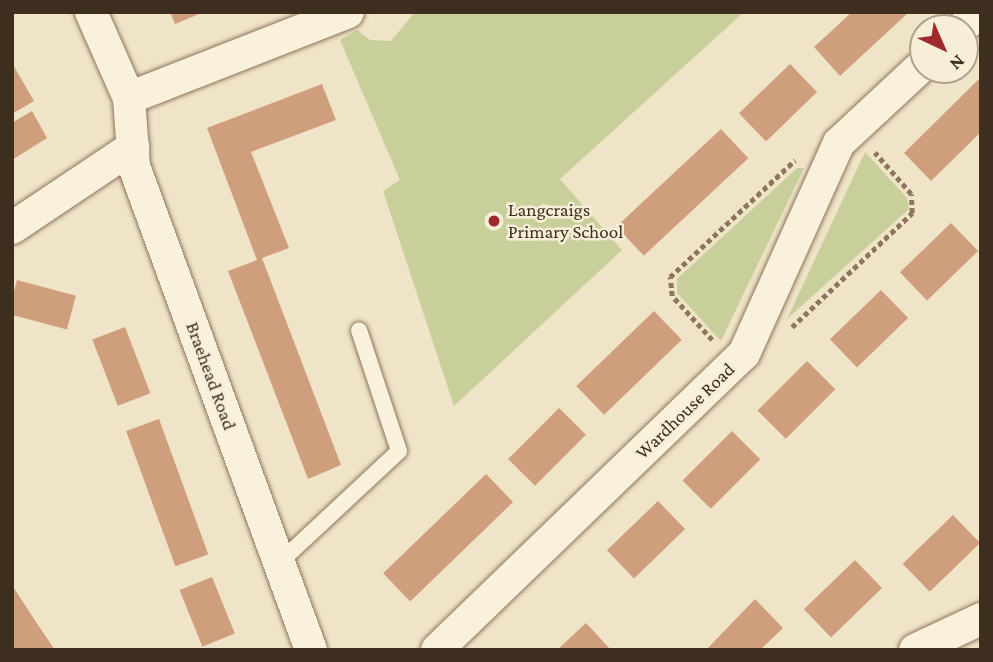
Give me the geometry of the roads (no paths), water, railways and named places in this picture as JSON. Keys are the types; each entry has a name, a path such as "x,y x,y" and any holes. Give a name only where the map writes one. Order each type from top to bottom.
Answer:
{"street":[{"name":"Braehead Road","path":"91,12 129,98 134,166 311,650"},
{"path":"129,98 348,12"},
{"name":"Wardhouse Road","path":"445,647 744,354 846,136 909,78"},
{"path":"12,228 133,147"},
{"path":"915,650 981,619"}],"lane":[{"path":"279,563 399,451 359,330"}],"place":[{"name":"Langcraigs Primary School","path":"494,221"}]}
